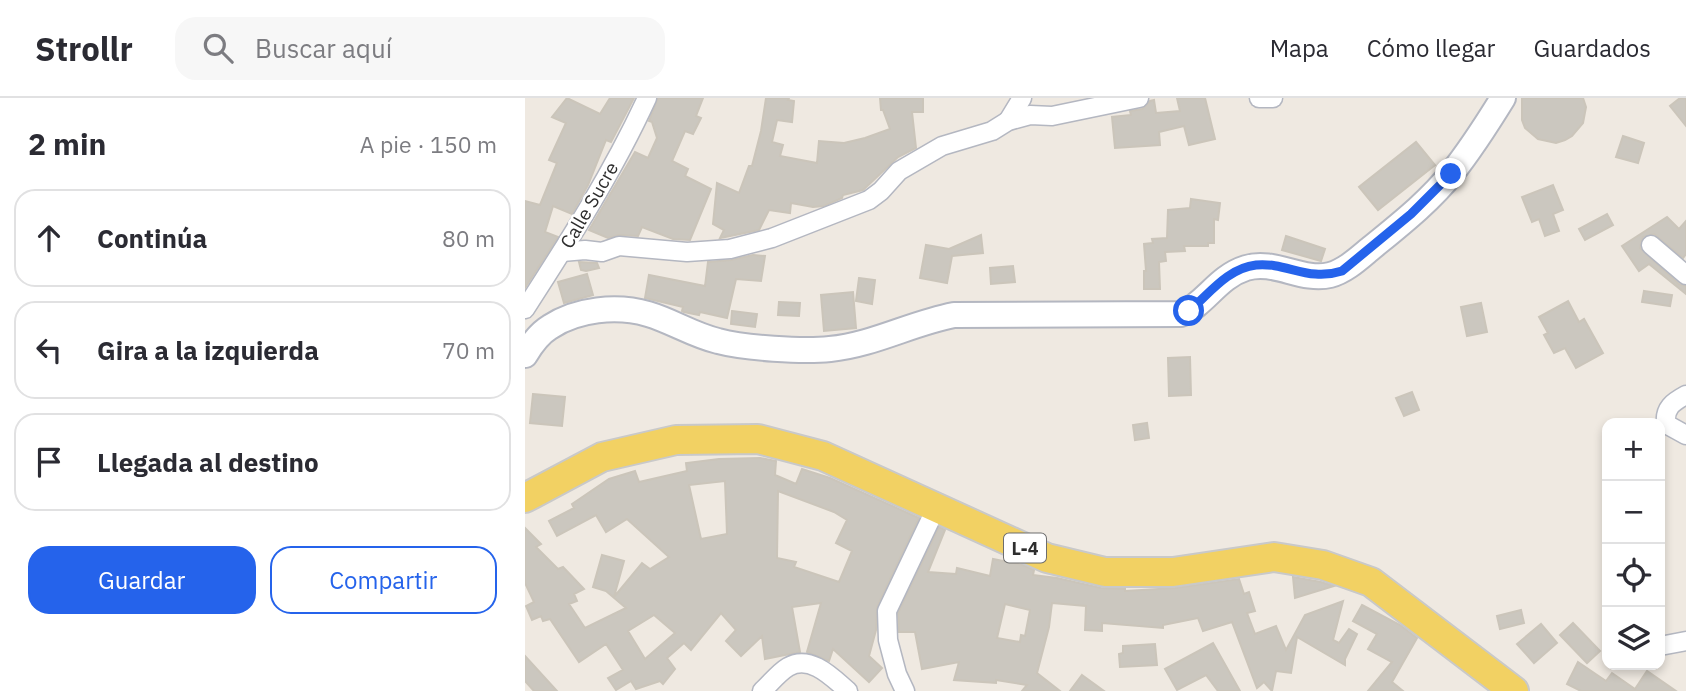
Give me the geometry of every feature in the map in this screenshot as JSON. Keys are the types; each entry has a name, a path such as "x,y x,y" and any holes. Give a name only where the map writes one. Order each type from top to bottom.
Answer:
{"main road":[{"name":"L-4","path":"525,498 602,457 675,440 758,439 824,456 1047,558 1105,572 1173,572 1275,557 1323,565 1371,582 1514,691"}],"street":[{"name":"Calle Sucre","path":"525,309 562,252 628,139 647,98"},
{"path":"1008,121 1022,98"},
{"path":"562,252 602,252 619,246 687,251 730,249 772,238 869,200 899,171 942,146 992,131 1008,121 1030,115 1052,116 1139,98"},
{"path":"1259,98 1273,98"},
{"path":"525,355 548,328 578,316 614,308 645,313 720,342 830,349 883,337 934,319 954,316 1181,314 1189,311 1228,277 1256,265 1328,276 1342,271 1354,262 1433,193 1451,174 1503,98"},
{"path":"1651,246 1686,275"},
{"path":"1686,395 1672,403 1665,415 1667,424 1686,435"},
{"path":"905,691 897,674 888,640 887,611 936,508"},
{"path":"1665,645 1686,641"},
{"path":"762,691 788,667 800,663 812,665 825,672 848,691"}],"building":[{"path":"567,98 600,114 610,98 634,98 611,142 606,140 588,185 572,214 553,206 545,232 558,237 525,288 525,201 540,205 557,163 549,160 566,123 552,117"},
{"path":"658,98 703,98 696,116 701,118 693,134 685,131 672,161 688,169 685,176 711,189 690,240 673,239 642,227 638,236 619,235 608,238 589,230 635,152 648,158 657,138 652,122 649,121"},
{"path":"766,98 789,98 788,100 794,101 792,122 777,120 772,142 783,145 780,156 817,163 819,141 844,143 890,129 881,110 880,98 923,98 923,112 912,112 916,148 898,157 863,190 843,195 824,206 791,203 790,213 769,210 759,230 720,238 724,230 713,224 717,183 739,193 749,166 752,166"},
{"path":"1177,98 1205,98 1215,139 1189,145 1184,126 1159,132 1160,145 1115,148 1112,117 1131,115 1130,111 1142,109 1154,100 1156,113 1180,111"},
{"path":"1522,98 1583,98 1586,107 1583,123 1565,140 1556,143 1538,139 1525,128 1522,120"},
{"path":"1680,98 1686,98 1686,126 1670,106"},
{"path":"1623,136 1644,143 1638,163 1616,157"},
{"path":"1416,142 1435,165 1378,210 1359,187"},
{"path":"1553,185 1563,210 1553,214 1559,231 1545,236 1539,219 1532,222 1522,197"},
{"path":"1191,199 1220,203 1218,220 1214,219 1214,243 1208,243 1208,246 1184,246 1185,251 1165,252 1166,261 1159,262 1160,289 1144,289 1144,244 1153,243 1152,239 1167,238 1168,210 1190,208"},
{"path":"1607,214 1613,225 1585,240 1579,229"},
{"path":"1667,217 1679,229 1686,221 1686,254 1683,258 1654,234 1643,237 1640,248 1679,284 1686,286 1686,294 1649,264 1639,271 1622,246"},
{"path":"981,235 983,253 952,256 947,283 920,278 926,245 949,249"},
{"path":"1286,236 1325,249 1321,261 1282,250"},
{"path":"753,255 765,256 761,281 736,279 727,318 700,312 699,315 684,312 683,307 645,298 649,275 705,286 708,262"},
{"path":"579,262 597,263 599,268 581,270"},
{"path":"1013,266 1015,282 991,284 990,268"},
{"path":"587,274 593,295 564,303 558,282"},
{"path":"859,278 875,280 872,304 856,301"},
{"path":"1644,291 1672,295 1670,306 1642,302"},
{"path":"853,292 856,328 824,331 821,295"},
{"path":"1568,301 1579,322 1584,319 1603,353 1576,368 1565,348 1554,353 1544,335 1548,333 1539,317"},
{"path":"779,302 800,303 799,316 778,315"},
{"path":"1481,303 1487,332 1467,336 1461,307"},
{"path":"732,311 757,314 755,327 731,324"},
{"path":"1190,357 1191,395 1169,396 1168,358"},
{"path":"1412,392 1419,410 1404,416 1396,398"},
{"path":"533,394 565,397 562,426 530,423"},
{"path":"1147,423 1149,438 1135,440 1133,425"},
{"path":"760,458 776,461 775,475 796,484 802,469 830,478 919,518 877,607 876,630 869,656 882,668 869,682 833,649 829,661 807,652 821,603 792,607 800,652 765,659 762,636 741,656 726,641 736,630 721,613 691,650 684,643 667,658 675,669 663,684 660,681 636,689 631,681 616,690 608,678 623,670 606,644 579,662 550,619 543,621 541,616 532,620 526,606 534,602 525,583 525,528 541,544 536,547 558,569 563,567 584,589 574,594 577,601 569,604 585,628 626,608 606,591 593,587 602,555 624,561 614,597 642,563 650,569 669,557 627,519 606,532 596,515 557,536 549,521 574,508 572,504 609,479 635,471 639,482 687,471 686,463","holes":["725,481 727,534 701,539 689,485","778,491 834,512 847,520 836,543 852,551 839,582 794,567 796,562 777,558","654,615 675,633 645,659 628,631"]},
{"path":"939,527 945,530 928,572 956,574 957,568 990,576 993,559 1023,565 1034,570 1033,575 1125,591 1175,588 1239,579 1244,594 1249,592 1255,611 1247,613 1255,634 1276,626 1286,650 1305,615 1343,601 1333,640 1339,643 1349,629 1357,634 1345,659 1345,665 1297,637 1291,673 1276,671 1272,691 1264,682 1257,688 1232,622 1203,631 1198,618 1163,625 1163,628 1102,623 1102,631 1085,630 1086,606 1052,603 1037,673 1060,691 1022,691 1027,685 996,680 996,683 954,680 959,662 922,669 915,632 899,632 898,613","holes":["1005,604 1030,610 1025,636 1021,635 1020,642 997,638"]},
{"path":"1293,577 1321,582 1334,586 1295,598"},
{"path":"1362,605 1400,625 1417,638 1392,682 1403,691 1368,691 1392,662 1368,649 1377,634 1353,621"},
{"path":"1521,610 1524,623 1500,629 1497,616"},
{"path":"1573,623 1600,651 1587,663 1560,635"},
{"path":"1541,624 1557,643 1534,663 1517,644"},
{"path":"1213,643 1240,691 1218,691 1206,675 1177,690 1165,669"},
{"path":"1155,644 1157,665 1120,667 1119,654 1123,653 1123,646"},
{"path":"525,656 557,691 534,691 525,681"},
{"path":"1578,662 1606,681 1612,673 1635,689 1647,671 1676,691 1581,691 1567,684"},
{"path":"1082,675 1104,691 1070,691"}],"route":[{"path":"1189,311 1214,286 1243,269 1256,265 1328,276 1342,271 1411,214 1451,174"}]}
